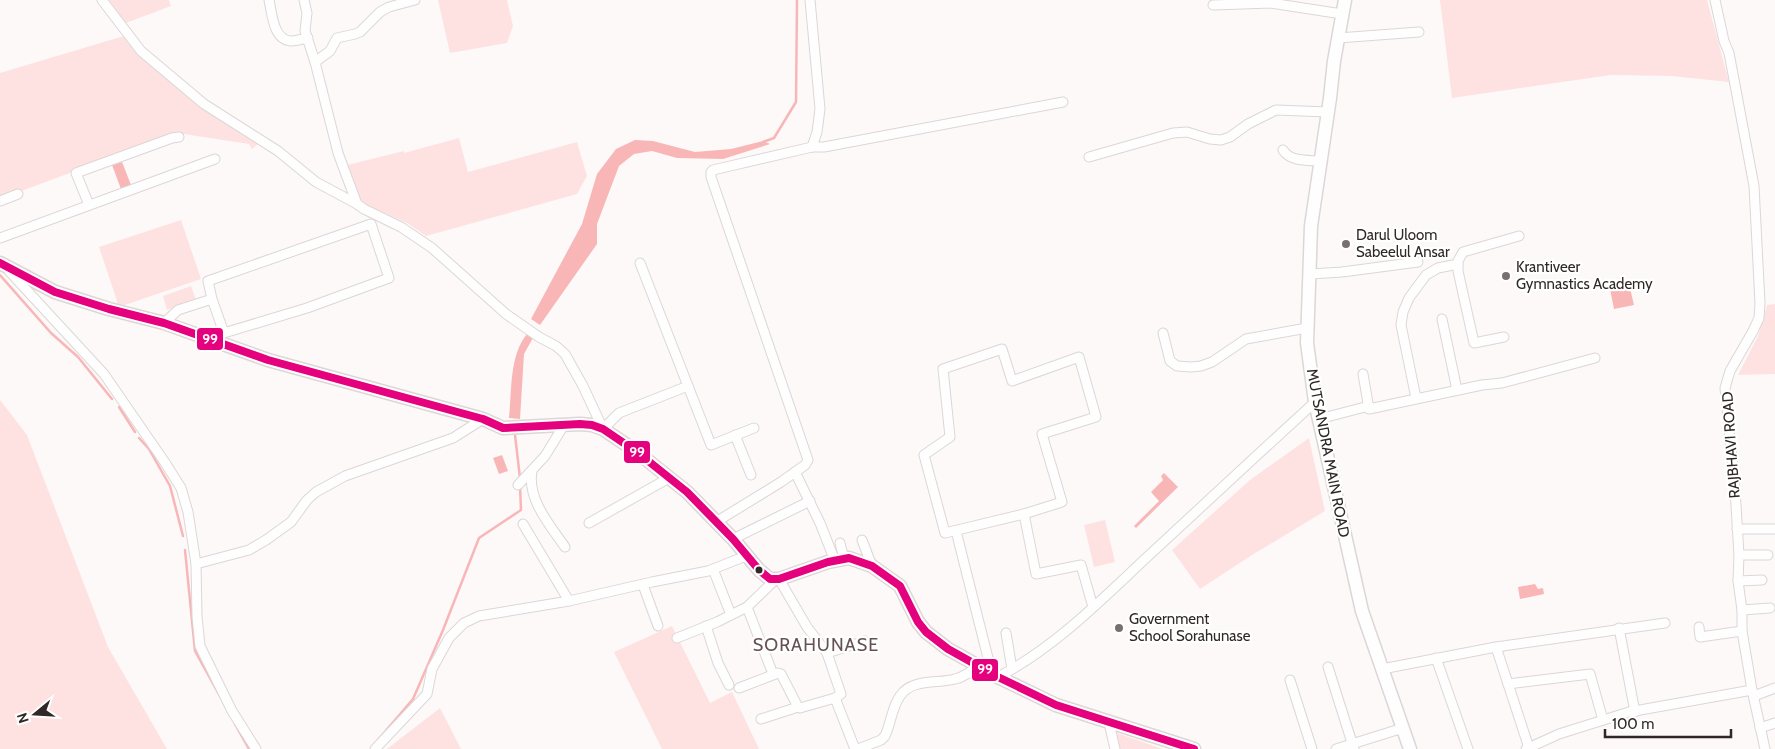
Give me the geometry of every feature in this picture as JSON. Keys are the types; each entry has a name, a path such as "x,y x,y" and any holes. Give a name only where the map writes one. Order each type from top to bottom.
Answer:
{"street":[{"path":"102,0 141,51 204,104 278,151 316,182 401,227 432,248 506,314 539,337 556,346 565,354 583,386 603,429"},
{"path":"269,0 274,24 278,33 285,40 292,41 308,38"},
{"path":"304,0 307,13 305,31 315,62 338,153 357,204"},
{"path":"315,62 330,51 337,38 360,32 380,12 388,7 415,0"},
{"path":"810,0 820,109 818,132 812,147"},
{"name":"MUTSANDRA MAIN ROAD","path":"1345,0 1311,226 1311,274 1307,343 1315,402 1344,539 1362,611 1410,749"},
{"name":"RAJBHAVI ROAD","path":"1715,0 1724,41 1729,54 1754,186 1760,303 1758,318 1753,332 1730,371 1725,388 1739,555 1738,580 1742,610 1742,631 1765,749"},
{"path":"1213,5 1271,3 1342,14"},
{"path":"1338,38 1419,32"},
{"path":"716,522 795,472 808,460 711,172 812,147 824,147 1063,102"},
{"path":"1089,157 1173,133 1187,132 1210,139 1221,140 1230,137 1248,124 1276,110 1328,112"},
{"path":"89,206 76,173 172,138 180,137"},
{"path":"1283,150 1291,158 1321,161"},
{"path":"0,238 215,159"},
{"path":"0,201 18,194"},
{"path":"371,224 390,278 307,308 224,332 212,299 208,280 371,224"},
{"path":"1504,338 1474,343 1458,261 1463,252 1519,236"},
{"path":"1311,274 1418,262"},
{"path":"640,263 711,445 754,428"},
{"path":"2,264 55,292 109,309 164,323 268,360 484,419 502,428 592,425 603,429 637,452 687,492 759,570 770,579 777,580 807,627 827,653 841,691 840,696 803,709 798,708 761,719"},
{"path":"2,264 104,374 181,488 188,512 196,564 197,616 200,646 232,711 256,749"},
{"path":"1416,398 1401,325 1403,312 1409,298 1426,275 1438,268 1458,264"},
{"path":"164,323 178,310 212,299"},
{"path":"1442,319 1457,390"},
{"path":"1163,334 1170,361 1177,366 1190,367 1212,362 1246,338 1307,328"},
{"path":"1002,349 1012,381 1079,357 1096,417 1042,434 1062,502 1024,514 956,531 944,533 924,455 950,438 943,369 1002,349"},
{"path":"1363,374 1369,409 1482,385 1502,383 1595,358"},
{"path":"603,429 618,413 688,386"},
{"path":"835,698 857,749 881,740 885,736 901,694 908,689 927,682 955,680 988,671 1012,669 1038,652 1093,607 1315,402"},
{"path":"1319,420 1369,406"},
{"path":"196,564 248,550 266,540 291,522 306,500 316,492 345,476 452,438 484,419"},
{"path":"521,482 545,456 564,425"},
{"path":"735,435 751,475"},
{"path":"532,470 532,488 537,504 565,547"},
{"path":"795,472 840,560"},
{"path":"590,523 669,478"},
{"path":"733,540 810,501"},
{"path":"1024,514 1036,574 1081,565 1093,607"},
{"path":"523,524 569,602"},
{"path":"1737,530 1775,529"},
{"path":"956,531 989,662 988,671"},
{"path":"862,540 872,566"},
{"path":"840,543 840,560"},
{"path":"1739,555 1768,555"},
{"path":"376,749 427,694 432,669 449,638 468,621 479,616 569,602 713,569 746,556"},
{"path":"677,638 747,607 777,580 849,558 872,566 900,586 918,622 930,635 948,649 1056,706 1194,749"},
{"path":"713,569 730,615"},
{"path":"1738,580 1762,580"},
{"path":"643,585 658,626"},
{"path":"747,607 771,669"},
{"path":"1742,610 1770,608"},
{"path":"1382,669 1496,647 1584,635 1619,628 1665,623"},
{"path":"706,626 718,663 729,685"},
{"path":"1699,627 1700,637 1742,631"},
{"path":"1619,628 1635,712"},
{"path":"1006,633 1012,669"},
{"path":"827,653 865,641"},
{"path":"1496,647 1528,748 1559,734 1629,712 1685,701 1753,693 1775,688"},
{"path":"1436,658 1468,749"},
{"path":"1328,667 1354,746"},
{"path":"739,688 780,673 798,708"},
{"path":"1508,684 1590,674 1603,720"},
{"path":"1290,680 1312,749"},
{"path":"1109,723 1115,749"},
{"path":"1760,728 1775,723"},
{"path":"1336,749 1354,746 1403,728"}],"shaded area":[{"path":"109,0 169,0 171,6 126,23"},
{"path":"438,0 507,0 513,26 507,43 450,53"},
{"path":"1440,0 1707,0 1729,82 1671,76 1611,75 1452,98"},
{"path":"127,35 206,108 258,144 252,149 249,144 177,133 0,199 0,73"},
{"path":"459,138 468,172 577,142 587,176 577,194 426,236 407,223 361,202 347,165 404,151 404,153"},
{"path":"635,140 653,141 695,152 731,149 763,141 770,144 723,159 677,158 652,151 634,154 619,166 597,224 597,244 540,325 531,319 582,224 597,174 616,149"},
{"path":"122,162 131,185 121,189 112,165"},
{"path":"181,220 201,279 119,307 99,247"},
{"path":"1629,284 1634,305 1614,309 1610,289"},
{"path":"191,286 196,300 167,310 163,296"},
{"path":"1775,304 1775,374 1738,375 1758,336 1767,305"},
{"path":"527,334 534,336 524,354 520,419 509,418 514,363 521,343"},
{"path":"0,400 27,435 108,647 167,749 0,749"},
{"path":"1309,438 1325,511 1200,589 1172,550 1250,480"},
{"path":"502,455 508,471 499,474 493,458"},
{"path":"1164,473 1178,487 1136,528 1134,526 1159,501 1151,492 1163,480 1161,476"},
{"path":"1105,520 1115,562 1094,567 1084,525"},
{"path":"1535,584 1538,589 1543,588 1544,594 1520,599 1518,587"},
{"path":"672,626 710,703 732,692 759,749 662,749 614,652"},
{"path":"440,708 461,749 387,749"},
{"path":"1114,732 1163,749 1120,749"}],"waterway":[{"path":"763,142 774,138 796,102 797,0"},
{"path":"0,275 51,333 78,357 112,399"},
{"path":"119,407 135,432"},
{"path":"515,435 520,478"},
{"path":"139,438 149,449 170,486 183,536"},
{"path":"378,740 413,699 443,630 479,538 521,510 520,486"},
{"path":"185,550 195,651 221,698"},
{"path":"235,724 249,749"}],"transit line":[{"name":"99","path":"0,263 55,292 109,309 164,323 268,360 483,419 503,428 580,424 592,425 603,429 637,452 687,492 733,539 759,570 770,579 779,579 828,562 849,558 872,566 900,586 918,622 926,632 948,649 998,677 1056,705 1194,749"}],"place":[{"name":"Darul Uloom Sabeelul Ansar","path":"1346,244"},
{"name":"Krantiveer Gymnastics Academy","path":"1506,276"},
{"name":"Government School Sorahunase","path":"1119,628"}],"district":[{"name":"SORAHUNASE","path":"816,645"}]}
